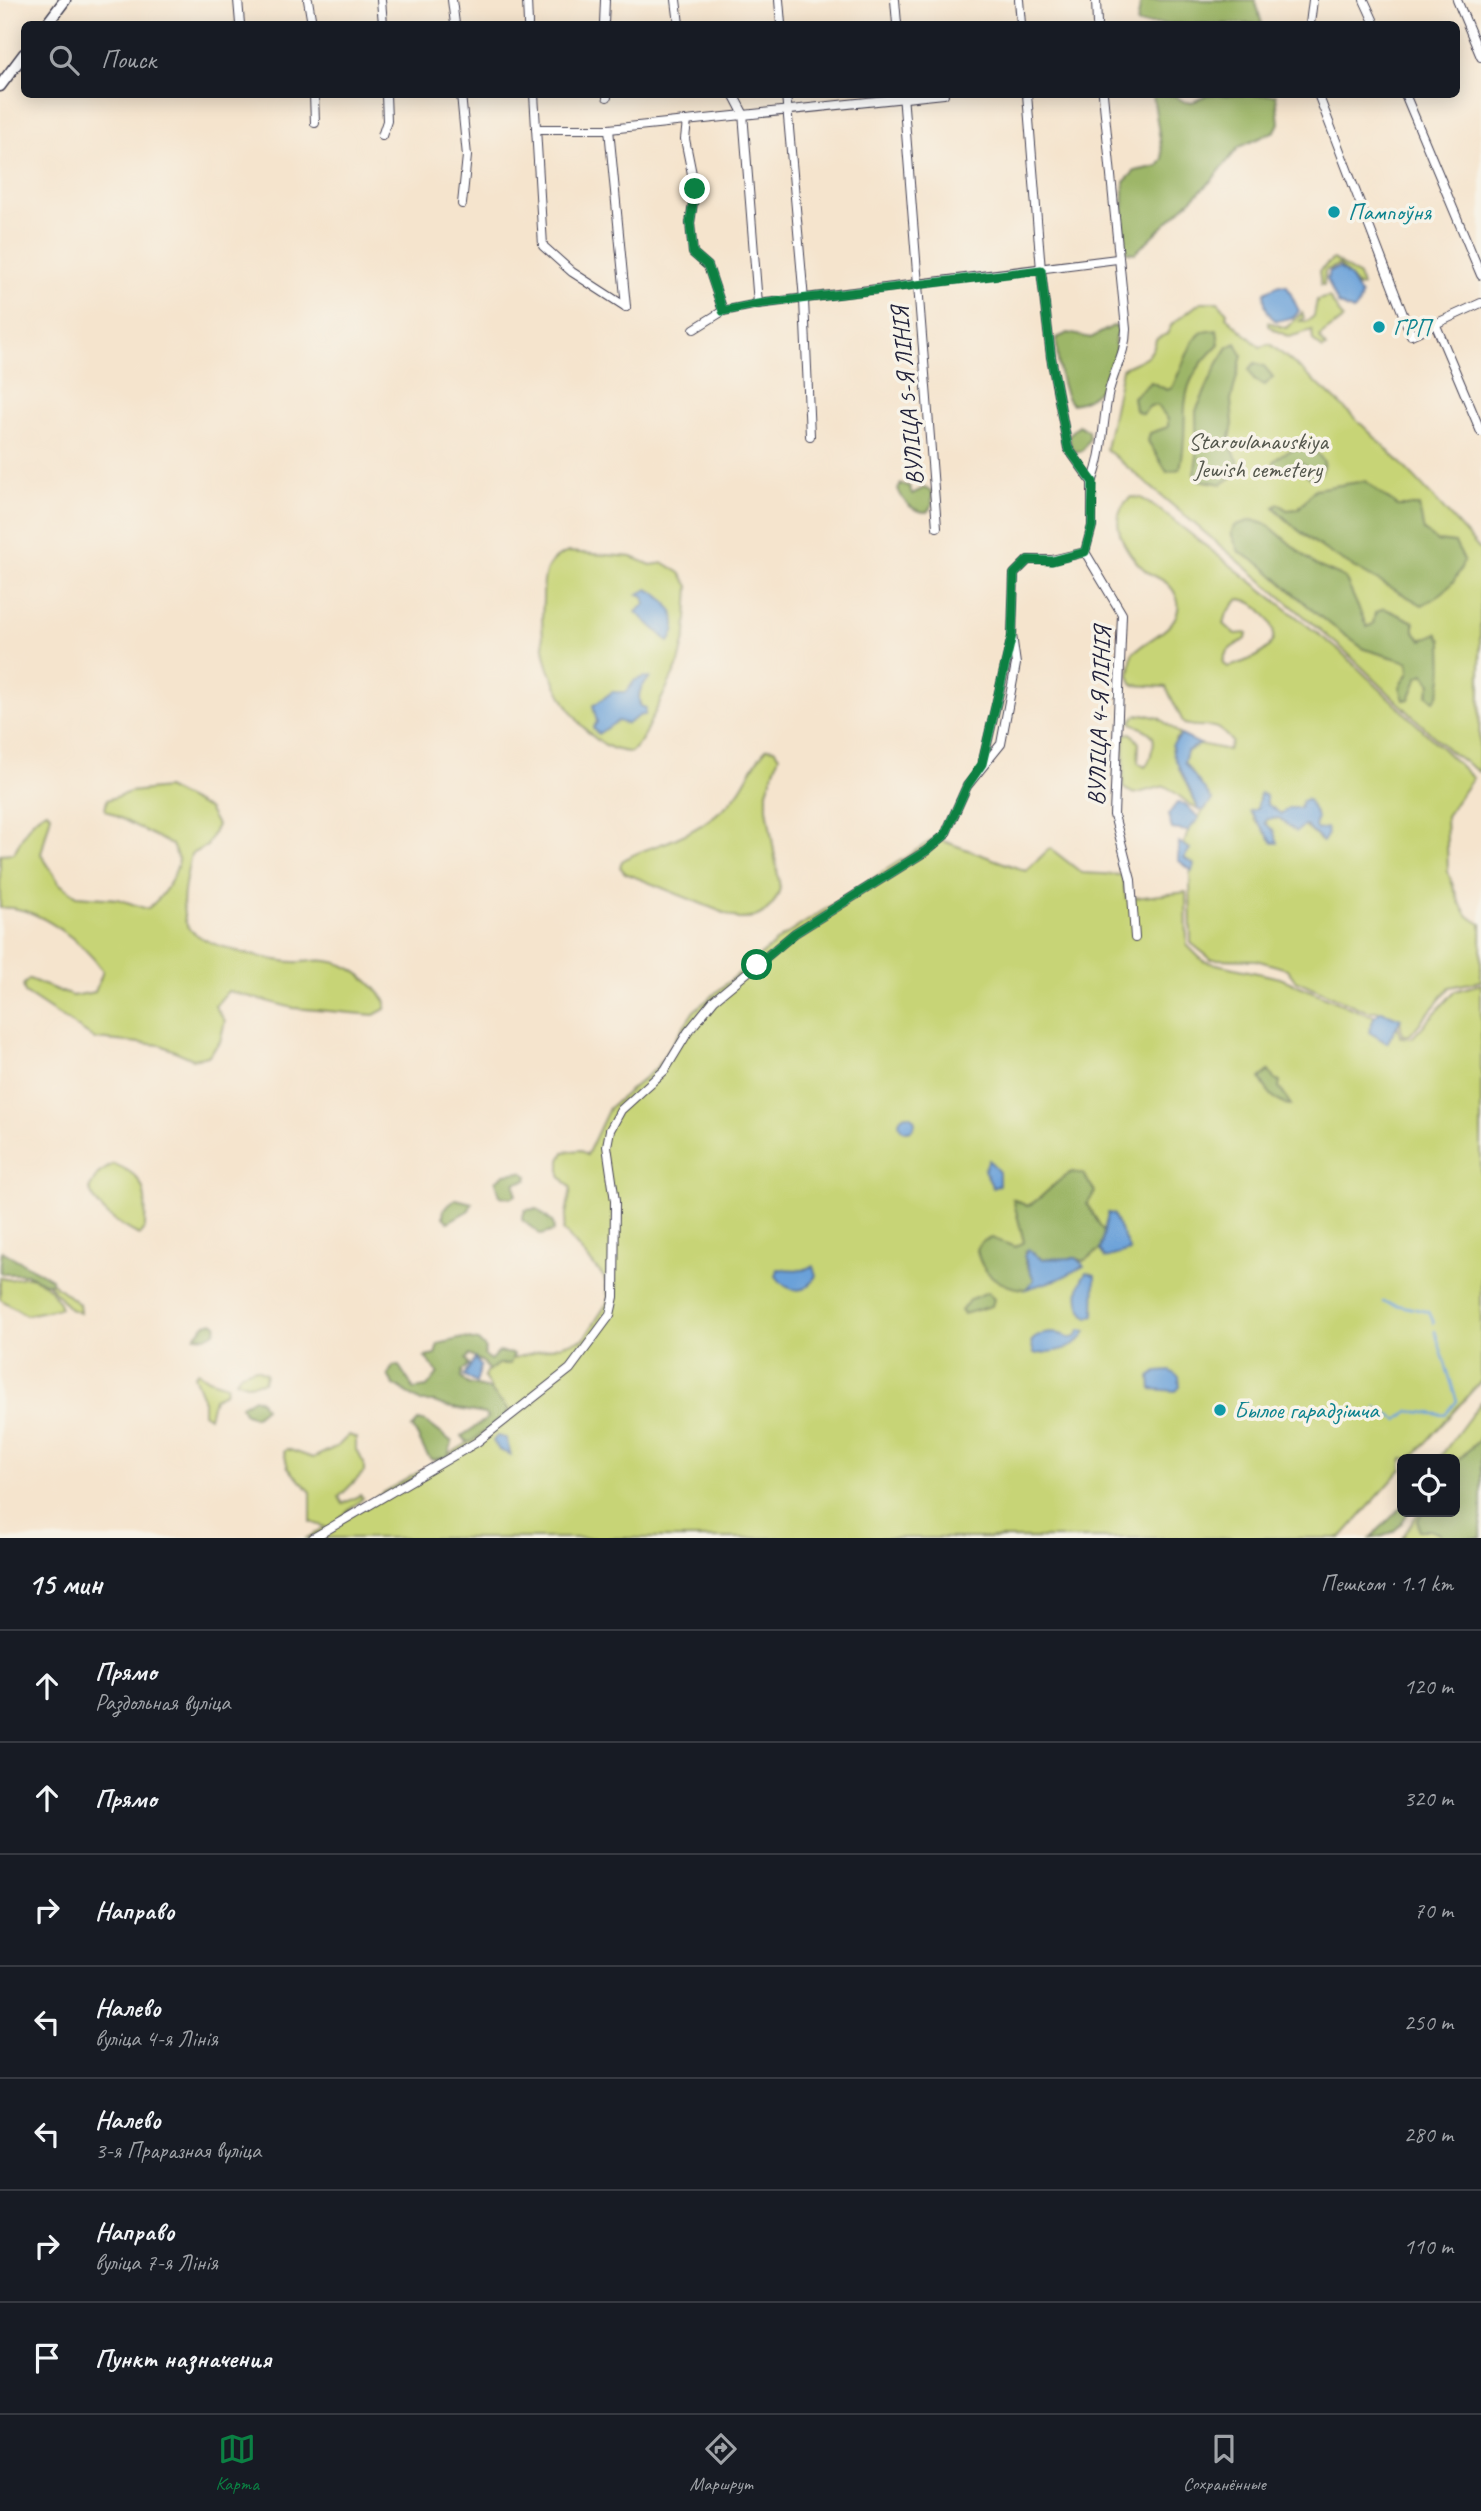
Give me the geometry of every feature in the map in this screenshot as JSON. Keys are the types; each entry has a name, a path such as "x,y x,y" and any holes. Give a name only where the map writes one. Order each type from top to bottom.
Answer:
{"street":[{"path":"49,21 65,0"},
{"path":"238,0 240,21"},
{"path":"308,0 312,21"},
{"path":"381,0 383,21"},
{"path":"452,0 454,21"},
{"path":"527,0 528,21"},
{"path":"604,21 605,0"},
{"path":"676,0 678,21"},
{"path":"779,0 781,21"},
{"path":"895,0 897,21"},
{"path":"1019,0 1021,21"},
{"path":"1096,0 1097,21"},
{"path":"1310,21 1313,0"},
{"path":"1364,0 1374,21"},
{"path":"1457,0 1481,57"},
{"path":"0,86 21,58"},
{"path":"314,98 315,123"},
{"path":"382,136 387,121 386,98"},
{"path":"461,98 467,156 461,204"},
{"path":"534,98 543,246 572,272 626,307 609,129"},
{"path":"735,98 743,113 758,304"},
{"path":"786,98 804,300 810,436"},
{"path":"536,129 609,129 894,98"},
{"name":"ВУЛІЦА 5-Я ЛІНІЯ","path":"903,98 937,527"},
{"path":"1027,98 1051,357 1068,448 1093,482"},
{"path":"313,1538 477,1442 570,1369 610,1315 614,1297 615,1201 607,1146 610,1129 621,1110 665,1070 688,1032 714,1000 795,933 926,851 945,835 967,786 982,764 1001,744 1016,664 1012,635 1014,574 1028,560 1052,561 1085,552 1092,526 1093,482 1100,461 1103,421 1110,388 1126,346 1127,310 1117,259 1103,98"},
{"path":"1320,98 1411,335 1481,303"},
{"path":"1407,98 1481,275"},
{"path":"687,121 685,139 695,189 690,223 693,253 708,266 723,311"},
{"path":"694,329 723,311 758,304 1117,259"},
{"path":"1435,323 1481,432"},
{"name":"ВУЛІЦА 4-Я ЛІНІЯ","path":"1085,552 1122,614 1114,814 1131,880 1135,938"},
{"path":"982,764 1012,635"}],"green space":[{"path":"1141,0 1255,0 1261,21 1138,21"},
{"path":"1153,98 1178,98 1193,102 1201,98 1276,98 1279,123 1275,131 1239,147 1212,180 1135,253 1127,252 1123,245 1124,182 1135,171 1158,166 1163,159"},
{"path":"1333,259 1359,276 1362,286 1358,287 1339,265 1325,271 1324,285 1321,285 1319,271"},
{"path":"1329,297 1343,319 1321,335 1326,347 1323,349 1313,341 1312,330 1289,337 1268,326 1268,322 1286,328 1302,313 1304,318 1300,321 1308,321 1314,316 1317,300"},
{"name":"Staroulanauskiya Jewish cemetery","path":"1201,302 1218,302 1227,312 1226,317 1260,347 1270,344 1354,417 1431,495 1481,551 1479,772 1448,750 1345,651 1106,449 1122,369 1148,355 1156,339 1167,334 1172,324"},
{"path":"1113,326 1122,328 1115,338 1116,355 1112,371 1095,393 1072,404 1062,383 1057,338 1068,333 1091,338"},
{"path":"1217,330 1219,344 1203,361 1188,390 1180,469 1167,472 1148,441 1150,433 1168,427 1168,419 1157,405 1150,406 1142,414 1135,410 1133,397 1151,382 1167,390 1172,388 1193,341 1202,332"},
{"path":"1236,343 1242,355 1231,400 1233,424 1229,443 1238,461 1237,474 1222,484 1199,480 1194,474 1197,457 1196,411 1218,363 1228,347"},
{"path":"1255,363 1264,366 1273,377 1265,385 1254,380 1249,370"},
{"path":"1079,425 1088,431 1089,439 1083,450 1076,452 1071,447 1069,435"},
{"path":"1300,447 1317,453 1324,462 1322,472 1312,479 1307,475 1309,469 1301,463 1285,473 1275,471 1274,461 1282,454"},
{"path":"1365,481 1397,506 1419,506 1424,531 1437,541 1455,543 1464,560 1457,576 1437,597 1422,605 1363,573 1307,537 1274,507 1279,504 1287,510 1298,509 1315,489"},
{"path":"901,484 909,486 912,494 924,488 932,491 932,506 927,512 917,510 906,502 898,489"},
{"path":"1131,497 1141,498 1160,510 1340,651 1473,778 1446,816 1448,872 1459,902 1468,916 1481,924 1481,981 1450,987 1410,1035 1402,1035 1400,1019 1381,1011 1366,1011 1295,980 1287,969 1256,960 1211,959 1191,943 1190,874 1194,864 1184,858 1190,849 1184,844 1188,831 1212,800 1184,762 1187,752 1200,744 1228,750 1232,742 1214,727 1184,724 1166,687 1133,685 1129,676 1132,654 1171,624 1178,604 1169,585 1138,564 1125,545 1118,525 1123,505","holes":["1239,599 1251,602 1263,613 1274,636 1271,643 1257,656 1228,667 1223,663 1226,654 1246,639 1247,633 1235,634 1224,624 1227,613","1266,797 1267,804 1281,814 1300,808 1317,830 1323,830 1321,841 1309,830 1291,820 1267,819 1265,830 1254,819"]},
{"path":"1252,520 1268,525 1315,565 1345,578 1367,627 1373,624 1375,613 1384,608 1414,622 1414,632 1422,640 1437,633 1442,640 1442,672 1440,688 1434,701 1427,695 1431,684 1424,674 1418,677 1409,699 1404,700 1400,687 1409,672 1408,662 1364,649 1319,616 1263,566 1239,552 1231,533 1236,525"},
{"path":"568,552 632,557 651,565 664,563 680,573 689,586 686,634 679,663 641,741 631,752 616,750 591,735 570,710 549,669 542,617 544,578 550,564","holes":["649,679 639,696 645,715 597,723 597,714 612,692 626,692 633,684"]},
{"path":"1144,714 1159,718 1181,735 1175,739 1179,769 1199,810 1165,786 1134,794 1123,788 1125,734 1131,733 1139,743 1138,763 1145,767 1150,759 1154,744 1152,735 1131,722 1135,716"},
{"path":"767,748 774,749 779,756 767,791 767,808 780,888 770,907 759,915 739,919 625,873 620,867 622,861 687,833 721,810 733,799"},
{"path":"166,788 208,809 217,825 207,846 191,854 183,907 186,923 192,931 218,945 269,959 323,961 345,966 361,975 375,988 386,1002 385,1009 374,1015 293,1008 228,991 215,1006 225,1021 220,1042 208,1056 193,1059 161,1045 95,1039 25,993 23,985 29,979 72,996 95,992 103,971 84,949 58,928 29,912 0,908 0,854 14,853 31,823 47,811 51,815 41,854 60,884 77,896 118,899 147,909 167,888 179,861 172,845 105,810 107,800 130,792"},
{"path":"935,838 1026,871 1050,848 1082,873 1122,875 1126,899 1186,892 1187,945 1203,961 1280,978 1363,1013 1397,1021 1400,1037 1412,1038 1455,991 1481,984 1481,1381 1415,1454 1397,1454 1397,1475 1341,1538 307,1538 325,1527 311,1522 311,1492 288,1468 284,1452 287,1449 313,1458 338,1446 349,1435 356,1438 356,1450 364,1463 364,1472 339,1497 343,1504 360,1495 363,1498 340,1518 463,1446 505,1416 484,1377 492,1364 584,1339 609,1300 604,1277 563,1230 571,1188 560,1176 560,1160 564,1152 580,1150 587,1155 609,1108 656,1068 694,1011 781,938"},
{"path":"1269,1071 1274,1079 1280,1081 1279,1087 1291,1105 1277,1100 1265,1087 1260,1078"},
{"path":"113,1164 133,1174 145,1196 145,1227 139,1235 110,1217 98,1205 89,1189 98,1174"},
{"path":"521,1172 528,1176 527,1180 515,1183 516,1195 511,1198 500,1196 496,1181 505,1174"},
{"path":"1072,1172 1083,1174 1095,1192 1087,1204 1104,1232 1100,1250 1083,1261 1076,1258 1048,1261 1025,1251 1025,1262 1035,1280 1026,1289 1009,1286 994,1278 979,1258 977,1249 982,1241 992,1238 1015,1247 1024,1242 1013,1199 1027,1206"},
{"path":"456,1199 472,1203 469,1210 448,1222 443,1217 444,1209"},
{"path":"537,1209 553,1223 554,1231 541,1235 522,1220 525,1210"},
{"path":"2,1251 51,1279 52,1283 44,1283 26,1274 3,1274 0,1272"},
{"path":"0,1277 34,1278 53,1293 61,1308 26,1315 0,1299"},
{"path":"52,1283 79,1304 80,1313 70,1309 48,1284"},
{"path":"988,1292 994,1299 992,1306 964,1314 961,1311 970,1299"},
{"path":"213,1322 217,1325 215,1332 206,1337 195,1336 206,1324"},
{"path":"463,1338 478,1341 486,1349 484,1355 490,1360 499,1352 514,1354 510,1364 498,1364 489,1371 483,1362 469,1355 466,1359 469,1365 462,1371 461,1378 468,1384 489,1389 509,1410 507,1415 471,1442 467,1442 462,1436 488,1418 485,1414 434,1402 421,1402 393,1384 388,1375 393,1366 399,1366 414,1389 427,1387 438,1373 425,1357 435,1355 438,1344"},
{"path":"256,1368 266,1374 264,1382 246,1384 236,1380 241,1373"},
{"path":"198,1372 208,1379 227,1385 225,1393 214,1398 209,1417 203,1413 203,1398 194,1376"},
{"path":"254,1398 261,1401 265,1408 254,1417 244,1412 241,1406"},
{"path":"1481,1402 1481,1538 1402,1538 1416,1517 1460,1517 1460,1454 1442,1454"},
{"path":"1481,1412 1481,1538 1441,1538 1440,1534 1430,1530 1419,1530 1420,1517 1460,1517 1460,1458 1479,1440"},
{"path":"419,1420 426,1422 452,1442 448,1457 432,1460 428,1456 412,1428"},
{"path":"1397,1512 1397,1517 1405,1517 1397,1528 1388,1534 1370,1538"}],"water":[{"path":"1339,268 1349,276 1361,296 1358,307 1353,311 1338,304 1327,279 1330,271"},
{"path":"1279,285 1287,286 1299,311 1294,317 1277,321 1268,312 1265,292"},
{"path":"648,589 662,598 672,611 675,626 669,642 636,612 645,604 644,596 638,594"},
{"path":"650,678 642,687 639,697 640,706 646,708 645,715 627,724 618,721 598,734 593,728 597,722 593,706 612,692 626,692 635,680"},
{"path":"1181,735 1200,744 1187,751 1184,762 1212,800 1204,810 1199,810 1173,754 1172,745"},
{"path":"1260,793 1266,796 1267,804 1281,814 1288,808 1300,808 1302,801 1308,799 1317,817 1315,827 1317,830 1326,828 1328,834 1323,842 1305,825 1296,832 1279,818 1267,819 1265,823 1273,830 1278,843 1273,843 1250,811 1257,809"},
{"path":"1177,803 1185,804 1199,818 1188,831 1172,829 1168,815"},
{"path":"1179,842 1190,849 1184,858 1194,864 1192,871 1178,860"},
{"path":"1381,1011 1401,1019 1387,1043 1369,1032 1374,1017"},
{"path":"904,1115 910,1115 915,1123 913,1129 904,1131 899,1126 899,1120"},
{"path":"989,1160 999,1172 999,1185 993,1188 984,1170"},
{"path":"1108,1213 1113,1214 1130,1251 1105,1258 1100,1250"},
{"path":"1028,1249 1041,1259 1076,1258 1084,1266 1059,1279 1026,1289 1034,1280 1024,1256"},
{"path":"813,1266 816,1275 803,1289 792,1289 776,1276 778,1269 803,1270"},
{"path":"1086,1272 1095,1275 1094,1315 1088,1318 1078,1296"},
{"path":"1080,1330 1086,1331 1077,1343 1057,1351 1034,1354 1031,1342 1035,1338 1055,1333 1070,1338 1076,1337"},
{"path":"475,1359 481,1366 476,1383 464,1376"},
{"path":"1170,1371 1179,1377 1180,1387 1176,1391 1151,1389 1150,1377 1157,1372"},
{"path":"497,1436 506,1438 511,1455 499,1450 493,1441"}],"waterway":[{"path":"1383,1302 1429,1312 1434,1323"},
{"path":"1376,1407 1398,1420 1409,1411 1445,1415 1457,1401 1435,1331"}],"place":[{"name":"Пампоўня","path":"1334,212"},
{"name":"ГРП","path":"1379,327"},
{"name":"Былое гарадзішча","path":"1220,1410"}],"route":[{"path":"695,189 690,223 693,253 708,266 723,311 758,304 1041,270 1051,357 1068,448 1093,482 1092,526 1085,552 1052,561 1028,560 1014,574 1012,635 982,764 967,786 945,835 926,851 795,933 757,965"}]}
